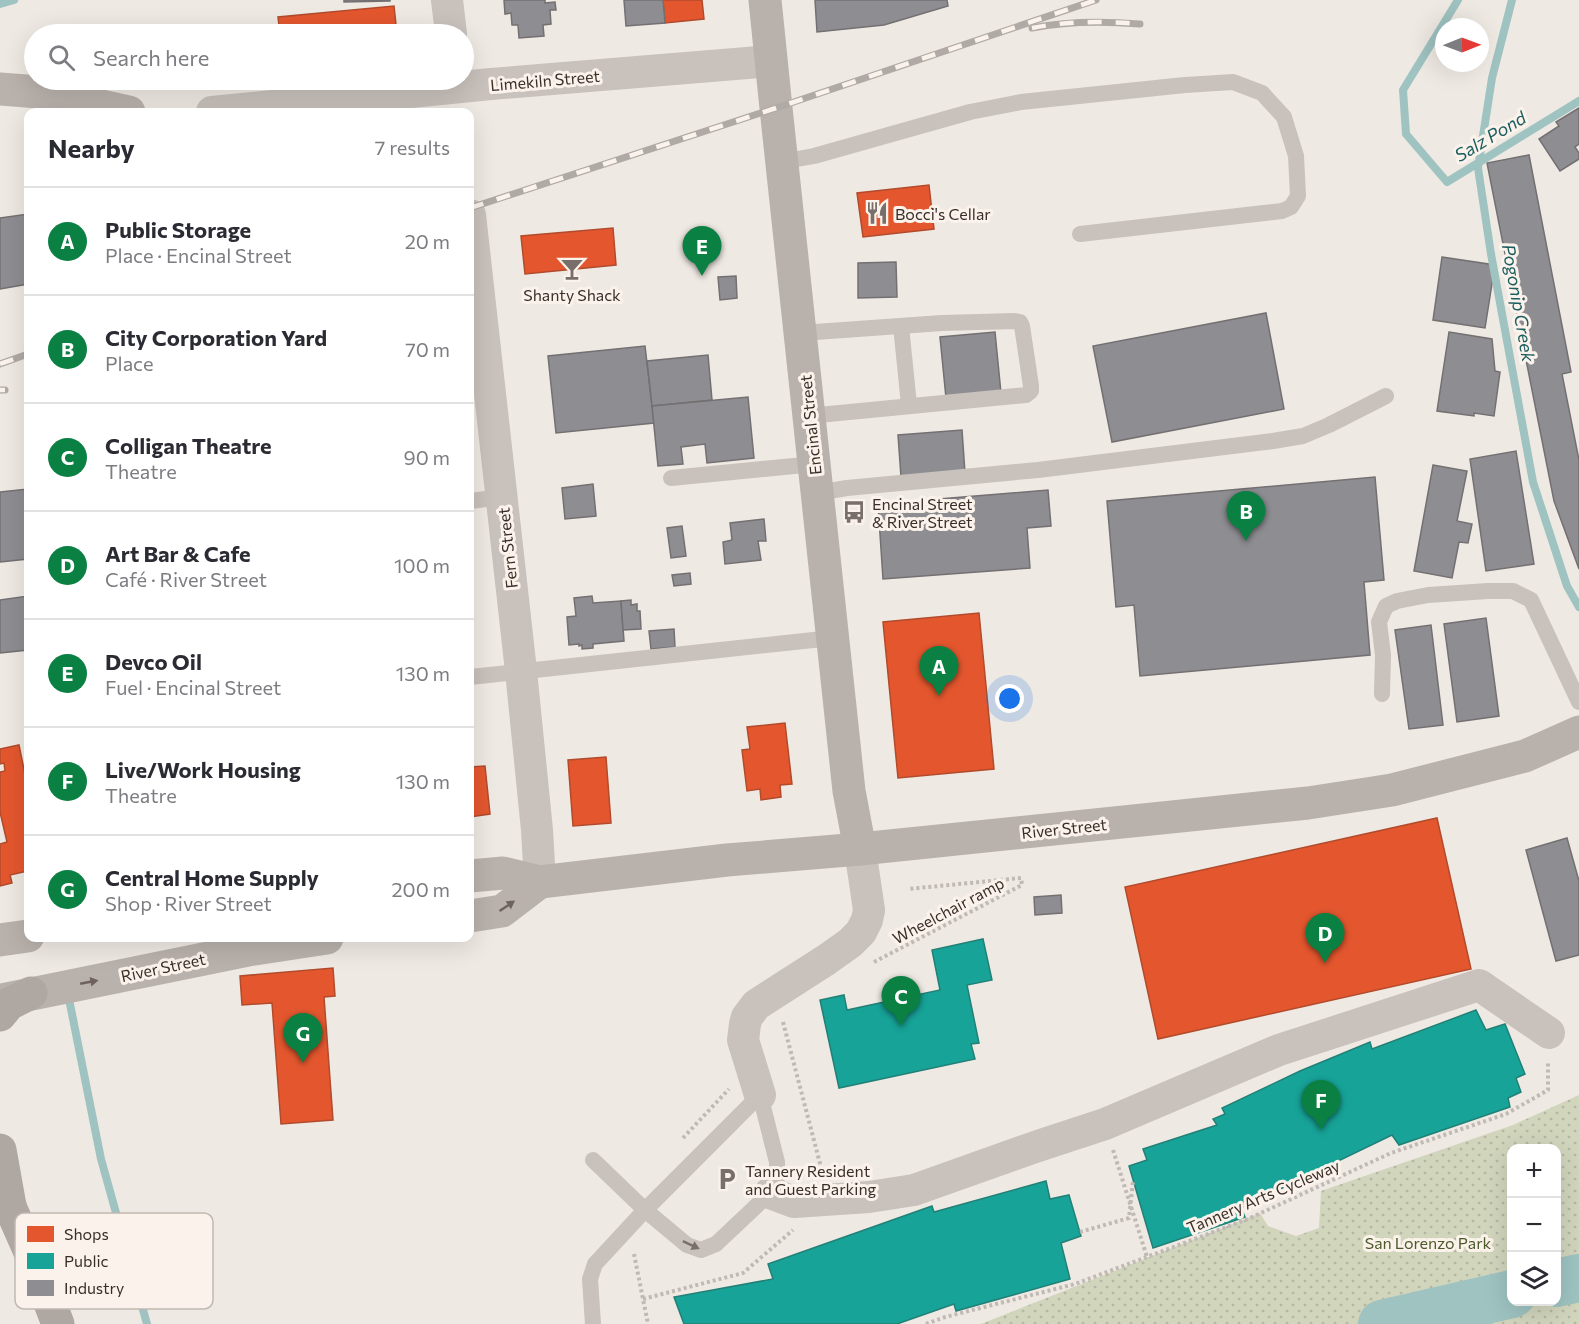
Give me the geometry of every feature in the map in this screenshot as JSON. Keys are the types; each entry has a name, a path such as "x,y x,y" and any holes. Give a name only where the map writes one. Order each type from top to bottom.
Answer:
{"highway":[{"path":"0,1015 9,1004 31,993"},
{"path":"0,1150 5,1195 15,1218"},
{"path":"52,1309 58,1324"}],"main road":[{"name":"Encinal Street","path":"765,0 849,791 860,849"},
{"path":"0,89 39,92 111,108"},
{"name":"River Street","path":"474,876 503,873 540,882 727,860 860,849 1308,803 1392,790 1525,756 1576,740"},
{"path":"474,915 502,911 540,882"},
{"path":"0,940 24,937"},
{"name":"River Street","path":"0,1000 248,950 301,942"}],"street":[{"path":"447,0 450,24"},
{"name":"Limekiln Street","path":"263,108 456,93 771,61"},
{"name":"Fern Street","path":"474,250 521,671 540,882"},
{"path":"760,1095 743,1040 747,1017 756,1005 826,960 861,932 867,920 868,910 860,849"},
{"path":"770,1193 794,1202 869,1197 914,1190 1105,1124 1279,1050 1479,985 1549,1033"}],"lane":[{"path":"781,162 814,156 970,112 1001,106 1185,85 1233,82 1262,93 1284,117 1296,156 1298,196 1292,207 1282,211 1080,234"},
{"path":"801,333 901,326 1020,322 1031,386 1026,395 808,416"},
{"path":"901,326 909,405"},
{"path":"670,478 815,478 848,488 1038,470 1303,436 1386,396"},
{"path":"474,500 502,497"},
{"path":"1382,694 1383,655 1379,622 1386,606 1398,601 1428,596 1513,591 1531,600 1579,702"},
{"path":"474,676 832,638"},
{"path":"593,1160 645,1210 687,1245 701,1250 716,1244 770,1193 777,1178 777,1162 760,1095"},
{"path":"593,1324 590,1279 595,1264 645,1210 760,1095"}],"path":[{"name":"Wheelchair ramp","path":"871,964 1022,885 1021,878 908,889"},
{"name":"Tannery Arts Cycleway","path":"926,1324 945,1317 1075,1284 1248,1219 1391,1153 1506,1114 1548,1090 1549,1033"},
{"path":"1105,1124 1147,1257"},
{"path":"1080,1232 1129,1218 1133,1181"}],"green space":[{"name":"San Lorenzo Park","path":"1579,1095 1579,1324 981,1324 1260,1213 1268,1226 1296,1236 1319,1228 1321,1191 1513,1125"}],"building: Shops":[{"path":"663,0 702,0 704,19 665,23"},
{"path":"394,6 396,24 279,24 278,17"},
{"path":"929,185 934,229 863,237 857,193"},
{"path":"613,228 616,265 525,274 521,236"},
{"path":"979,613 994,769 898,778 883,622"},
{"path":"785,723 792,784 780,785 781,797 761,800 760,789 747,791 742,750 750,749 747,727"},
{"path":"19,745 24,769 24,872 10,875 12,883 0,886 0,844 7,842 0,812 0,772 5,771 4,763 0,764 0,749"},
{"path":"606,757 611,823 573,826 568,760"},
{"path":"485,766 490,814 474,816 474,767"},
{"path":"1437,818 1471,969 1158,1039 1125,887"},
{"path":"333,968 335,996 324,997 333,1120 281,1124 272,1003 242,1005 240,976"}],"building: Public":[{"path":"983,939 992,980 967,985 979,1043 971,1044 975,1059 839,1088 820,1000 844,995 847,1010 940,990 932,950"},
{"path":"1476,1010 1486,1030 1505,1024 1525,1074 1516,1078 1521,1092 1508,1098 1510,1107 1399,1145 1392,1135 1241,1208 1245,1217 1153,1248 1129,1166 1147,1160 1143,1149 1217,1125 1213,1119 1225,1114 1222,1108 1300,1071 1370,1042 1372,1049"},
{"path":"1046,1181 1050,1199 1069,1195 1081,1236 1061,1243 1070,1279 956,1311 954,1304 897,1324 684,1324 674,1297 773,1279 768,1264 932,1206 934,1212"}],"building: Industry":[{"path":"344,0 390,0 390,1 344,2"},
{"path":"504,0 555,2 556,10 550,10 551,24 543,25 544,36 519,38 518,25 512,25 511,13 505,14"},
{"path":"624,0 663,0 665,23 626,26"},
{"path":"815,0 947,0 948,6 884,25 817,32"},
{"path":"1579,108 1579,144 1575,147 1579,153 1579,159 1560,171 1539,139 1559,126 1556,122"},
{"path":"1529,155 1571,372 1562,374 1579,460 1579,569 1554,501 1487,163"},
{"path":"24,215 24,285 0,289 0,218"},
{"path":"1442,257 1495,265 1485,328 1433,320"},
{"path":"896,262 897,297 858,298 858,263"},
{"path":"736,276 737,298 720,300 718,277"},
{"path":"1266,313 1284,409 1112,442 1093,346"},
{"path":"995,332 1001,393 946,398 940,337"},
{"path":"1449,332 1492,339 1495,371 1500,372 1494,416 1437,411"},
{"path":"645,346 654,423 556,433 548,356"},
{"path":"708,355 712,400 652,406 647,361"},
{"path":"748,397 754,458 707,463 705,444 681,447 683,464 658,466 652,406"},
{"path":"962,430 965,473 901,477 898,435"},
{"path":"1516,451 1534,564 1486,571 1470,459"},
{"path":"1433,465 1467,471 1457,521 1472,524 1468,543 1459,542 1452,578 1414,571"},
{"path":"1375,477 1384,580 1364,582 1370,655 1140,676 1134,605 1116,607 1107,501"},
{"path":"593,484 596,516 565,519 562,488"},
{"path":"24,489 24,559 0,562 0,492"},
{"path":"1048,490 1051,526 1027,528 1030,568 883,579 878,504"},
{"path":"764,519 766,541 758,541 761,560 725,564 723,542 732,540 730,523"},
{"path":"682,526 686,556 671,558 667,528"},
{"path":"690,573 691,584 674,586 672,575"},
{"path":"592,596 593,603 621,601 624,641 593,644 593,648 582,649 582,645 579,646 579,644 569,645 567,617 576,616 574,598"},
{"path":"24,597 24,650 0,653 0,600"},
{"path":"631,600 631,605 637,604 637,611 640,611 641,629 623,630 621,601"},
{"path":"1486,618 1499,716 1457,722 1444,624"},
{"path":"1431,625 1443,725 1409,729 1395,630"},
{"path":"674,629 675,647 651,649 649,631"},
{"path":"1567,838 1579,881 1579,955 1556,961 1526,850"},
{"path":"1061,895 1062,913 1035,915 1034,897"}],"waterway":[{"path":"0,4 14,0"},
{"name":"Salz Pond","path":"1458,0 1403,90 1406,134 1447,182 1579,101"},
{"name":"Pogonip Creek","path":"1512,0 1492,78 1478,168 1491,254 1533,482 1567,586 1579,607"},
{"path":"69,999 101,1159 116,1213"},
{"path":"1561,1282 1579,1278"},
{"path":"1382,1324 1507,1295"},
{"path":"143,1309 147,1324"}],"railway":[{"path":"474,207 1096,0"},
{"path":"1032,28 1086,22 1140,24"},
{"path":"0,364 24,355"},
{"path":"0,390 5,390"}],"place":[{"name":"Bocci's Cellar","path":"877,213"},
{"name":"Shanty Shack","path":"572,269"},
{"name":"Devco Oil","path":"702,276"},
{"name":"Encinal Street & River Street","path":"854,512"},
{"name":"City Corporation Yard","path":"1246,541"},
{"name":"Public Storage","path":"939,696"},
{"name":"Art Bar & Cafe","path":"1325,963"},
{"name":"Colligan Theatre","path":"901,1026"},
{"name":"Central Home Supply","path":"303,1063"},
{"name":"Live/Work Housing","path":"1321,1130"},
{"name":"Tannery Resident and Guest Parking","path":"727,1179"}]}
